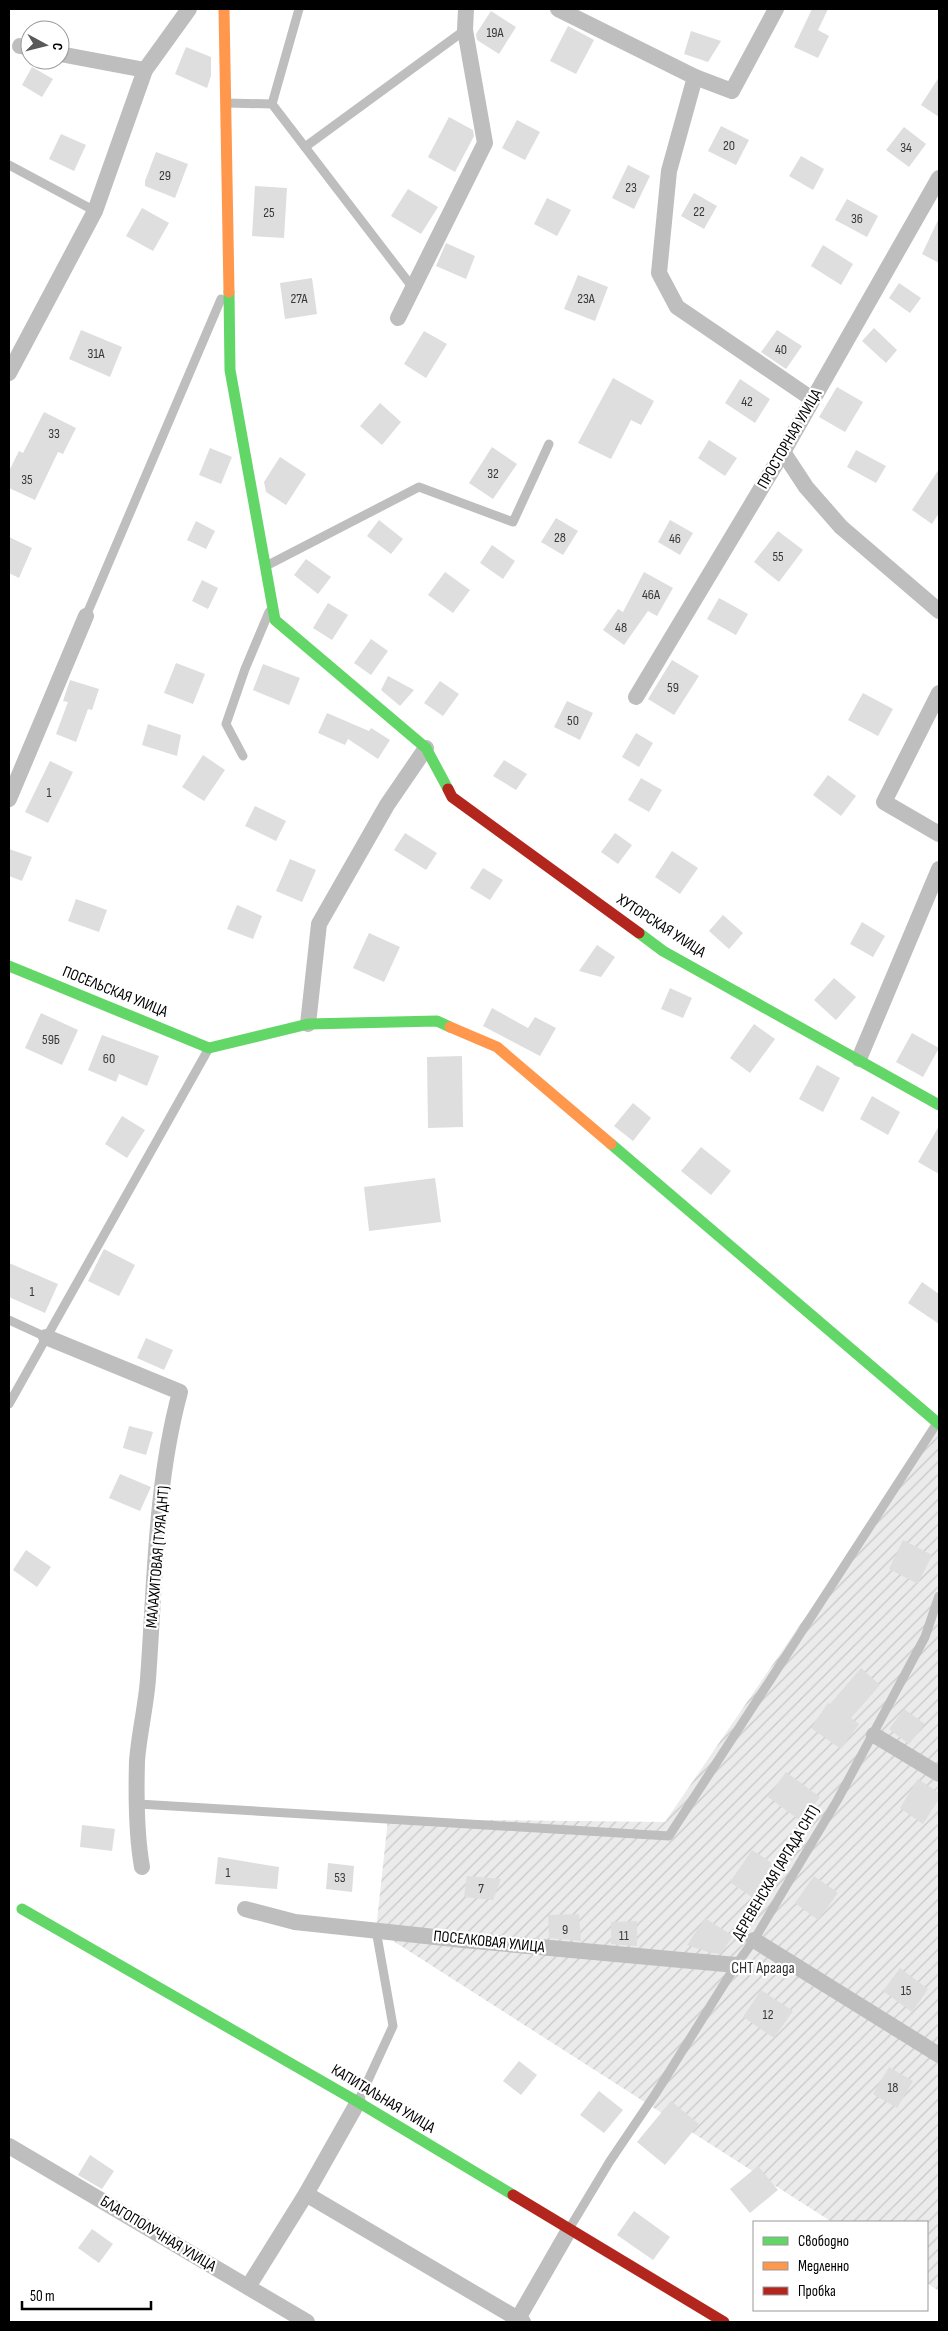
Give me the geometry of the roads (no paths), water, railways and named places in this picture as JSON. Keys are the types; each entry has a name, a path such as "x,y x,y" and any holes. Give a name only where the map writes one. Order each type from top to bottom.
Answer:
{"street":[{"path":"9,373 95,211 145,70 189,9"},
{"path":"224,9 227,284 230,370 275,620 426,748 387,805 319,924 308,1024"},
{"path":"398,318 485,143 465,30 466,9"},
{"path":"558,9 695,77 732,90 776,9"},
{"path":"70,56 145,70"},
{"path":"695,77 669,171 659,273 677,307 812,400"},
{"name":"ПРОСТОРНАЯ УЛИЦА","path":"636,697 782,452 939,178"},
{"path":"782,452 806,487 841,526 939,611"},
{"path":"9,799 86,616"},
{"path":"939,692 884,802 939,834"},
{"name":"ХУТОРСКАЯ УЛИЦА","path":"426,748 452,797 663,951 859,1059 939,1106"},
{"path":"859,1059 939,869"},
{"name":"ПОСЕЛЬСКАЯ УЛИЦА","path":"9,966 209,1048"},
{"path":"209,1048 308,1024 437,1021 497,1047 938,1423"},
{"name":"МАЛАХИТОВАЯ (ТУЯА ДНТ)","path":"46,1337 180,1392 173,1420 159,1520 147,1692 137,1761 138,1846 142,1867"},
{"path":"874,1735 939,1774"},
{"name":"ПОСЕЛКОВАЯ УЛИЦА","path":"245,1908 295,1922 736,1964"},
{"name":"КАПИТАЛЬНАЯ УЛИЦА","path":"22,1909 358,2102 724,2322"},
{"path":"754,1940 939,2055"},
{"path":"248,2287 306,2194 358,2102"},
{"name":"БЛАГОПОЛУЧНАЯ УЛИЦА","path":"9,2146 307,2322"},
{"path":"306,2194 519,2321 569,2230"}],"lane":[{"path":"272,104 300,9"},
{"path":"305,147 465,30"},
{"path":"226,103 272,104"},
{"path":"272,104 413,288"},
{"path":"9,165 95,211"},
{"path":"86,616 227,284"},
{"path":"264,567 420,487 513,522 549,444"},
{"path":"243,756 226,724 244,669 272,605"},
{"path":"9,1404 209,1048"},
{"path":"9,1320 46,1337"},
{"path":"138,1804 669,1836 938,1423"},
{"name":"ДЕРЕВЕНСКАЯ (АРГАДА СНТ)","path":"569,2230 610,2161 656,2093 736,1964 754,1940 874,1735 925,1637 939,1596"},
{"path":"358,2102 393,2026 376,1930"}],"park label":[{"name":"СНТ Аргада","path":"763,1968"}]}
